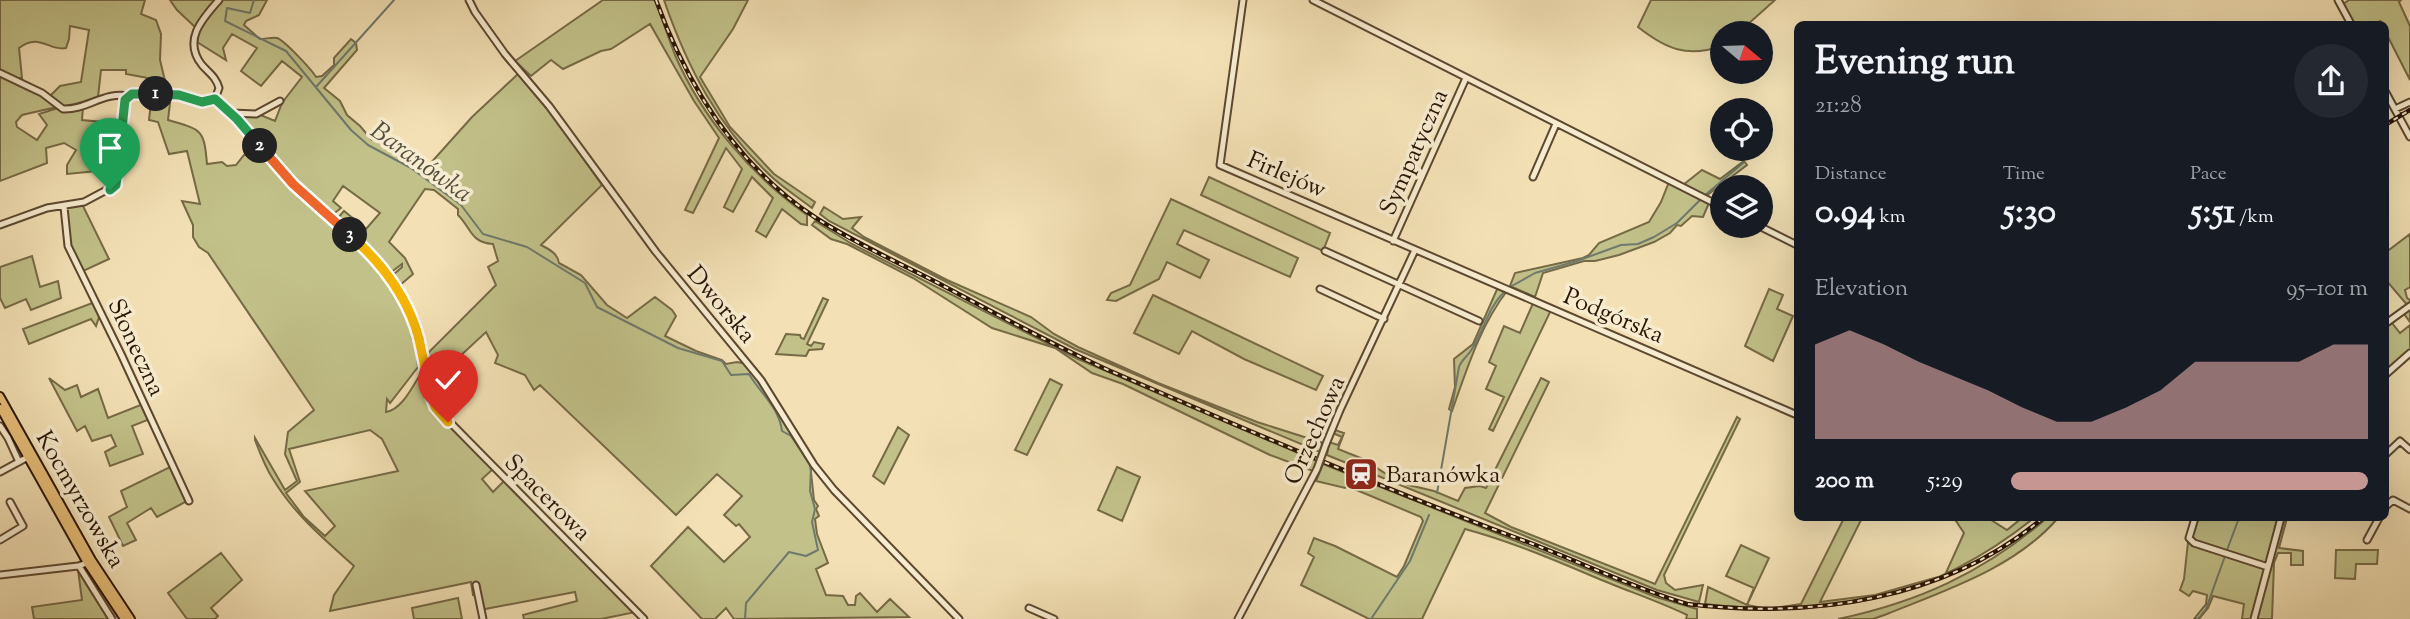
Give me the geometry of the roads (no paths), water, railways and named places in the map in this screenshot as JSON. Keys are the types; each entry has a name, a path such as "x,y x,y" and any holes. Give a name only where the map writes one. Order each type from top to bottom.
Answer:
{"main road":[{"name":"Kocmyrzowska","path":"0,396 92,560 131,619"},
{"name":"Kocmyrzowska","path":"0,408 87,563 124,619"}],"street":[{"path":"0,73 42,93 63,109 77,108 103,97 154,93 179,95 202,102 215,99 219,88 217,81 199,61 195,36 200,20 219,0"},
{"name":"Dworska","path":"469,0 499,46 542,98 656,252 761,380 814,465 834,490 959,619"},
{"name":"Firlejów","path":"1242,0 1220,165 1415,250"},
{"path":"1313,0 1710,201"},
{"path":"2339,0 2350,21"},
{"name":"Sympatyczna","path":"1393,241 1466,78"},
{"path":"0,225 47,208 84,202 116,185 123,112 125,100 129,96"},
{"path":"2389,98 2409,134"},
{"name":"Spacerowa","path":"215,99 231,113 293,184 387,272 412,315 435,407 644,619"},
{"path":"231,113 256,114 280,101"},
{"path":"2395,109 2410,102"},
{"path":"1533,177 1556,124"},
{"name":"Słoneczna","path":"64,206 68,246 189,501"},
{"path":"1773,233 1794,244"},
{"name":"Orzechowa","path":"1238,619 1317,470 1340,410 1415,250"},
{"name":"Podgórska","path":"1415,250 1578,318 1794,414"},
{"path":"1325,251 1479,321"},
{"path":"1320,289 1384,319"},
{"path":"2389,321 2410,306"},
{"path":"2389,371 2410,353"},
{"path":"0,426 9,438 19,462"},
{"path":"2389,451 2400,441 2410,450"},
{"path":"0,472 28,457"},
{"path":"2389,504 2393,500 2410,509"},
{"path":"0,540 23,526 10,502"},
{"path":"2194,521 2189,538 2194,543 2268,567"},
{"path":"2254,619 2280,521"},
{"path":"2367,540 2377,521"},
{"path":"0,575 87,563"},
{"path":"79,566 113,619"},
{"path":"476,585 483,619"},
{"path":"1029,608 1054,619"}],"waterway":[{"name":"Baranówka","path":"254,0 250,13 227,8 225,21 286,51 351,130 368,145 411,168 461,205 483,234 527,247 585,283 597,307 678,348 722,361 731,375 749,374 773,407 782,431 791,436 811,466 810,491 815,509 812,522 818,550 806,556 789,552 746,603 745,619"},
{"path":"316,87 394,0"},
{"path":"1704,196 1743,163"},
{"path":"1510,287 1535,273 1654,237 1677,223 1700,200"},
{"path":"1437,493 1459,367 1504,292"},
{"path":"1371,619 1410,561 1429,515"},
{"path":"2227,550 2238,521"},
{"path":"2198,619 2206,609 2225,556"}],"railway":[{"path":"656,0 683,64 718,122 762,174 788,197 831,227 1022,328 1108,370 1361,477 1643,589 1687,604 1734,608 1829,605 1921,585 1964,568 2005,546 2039,521"},
{"path":"2389,123 2410,110"}],"place":[{"name":"Baranówka","path":"1361,474"}]}
